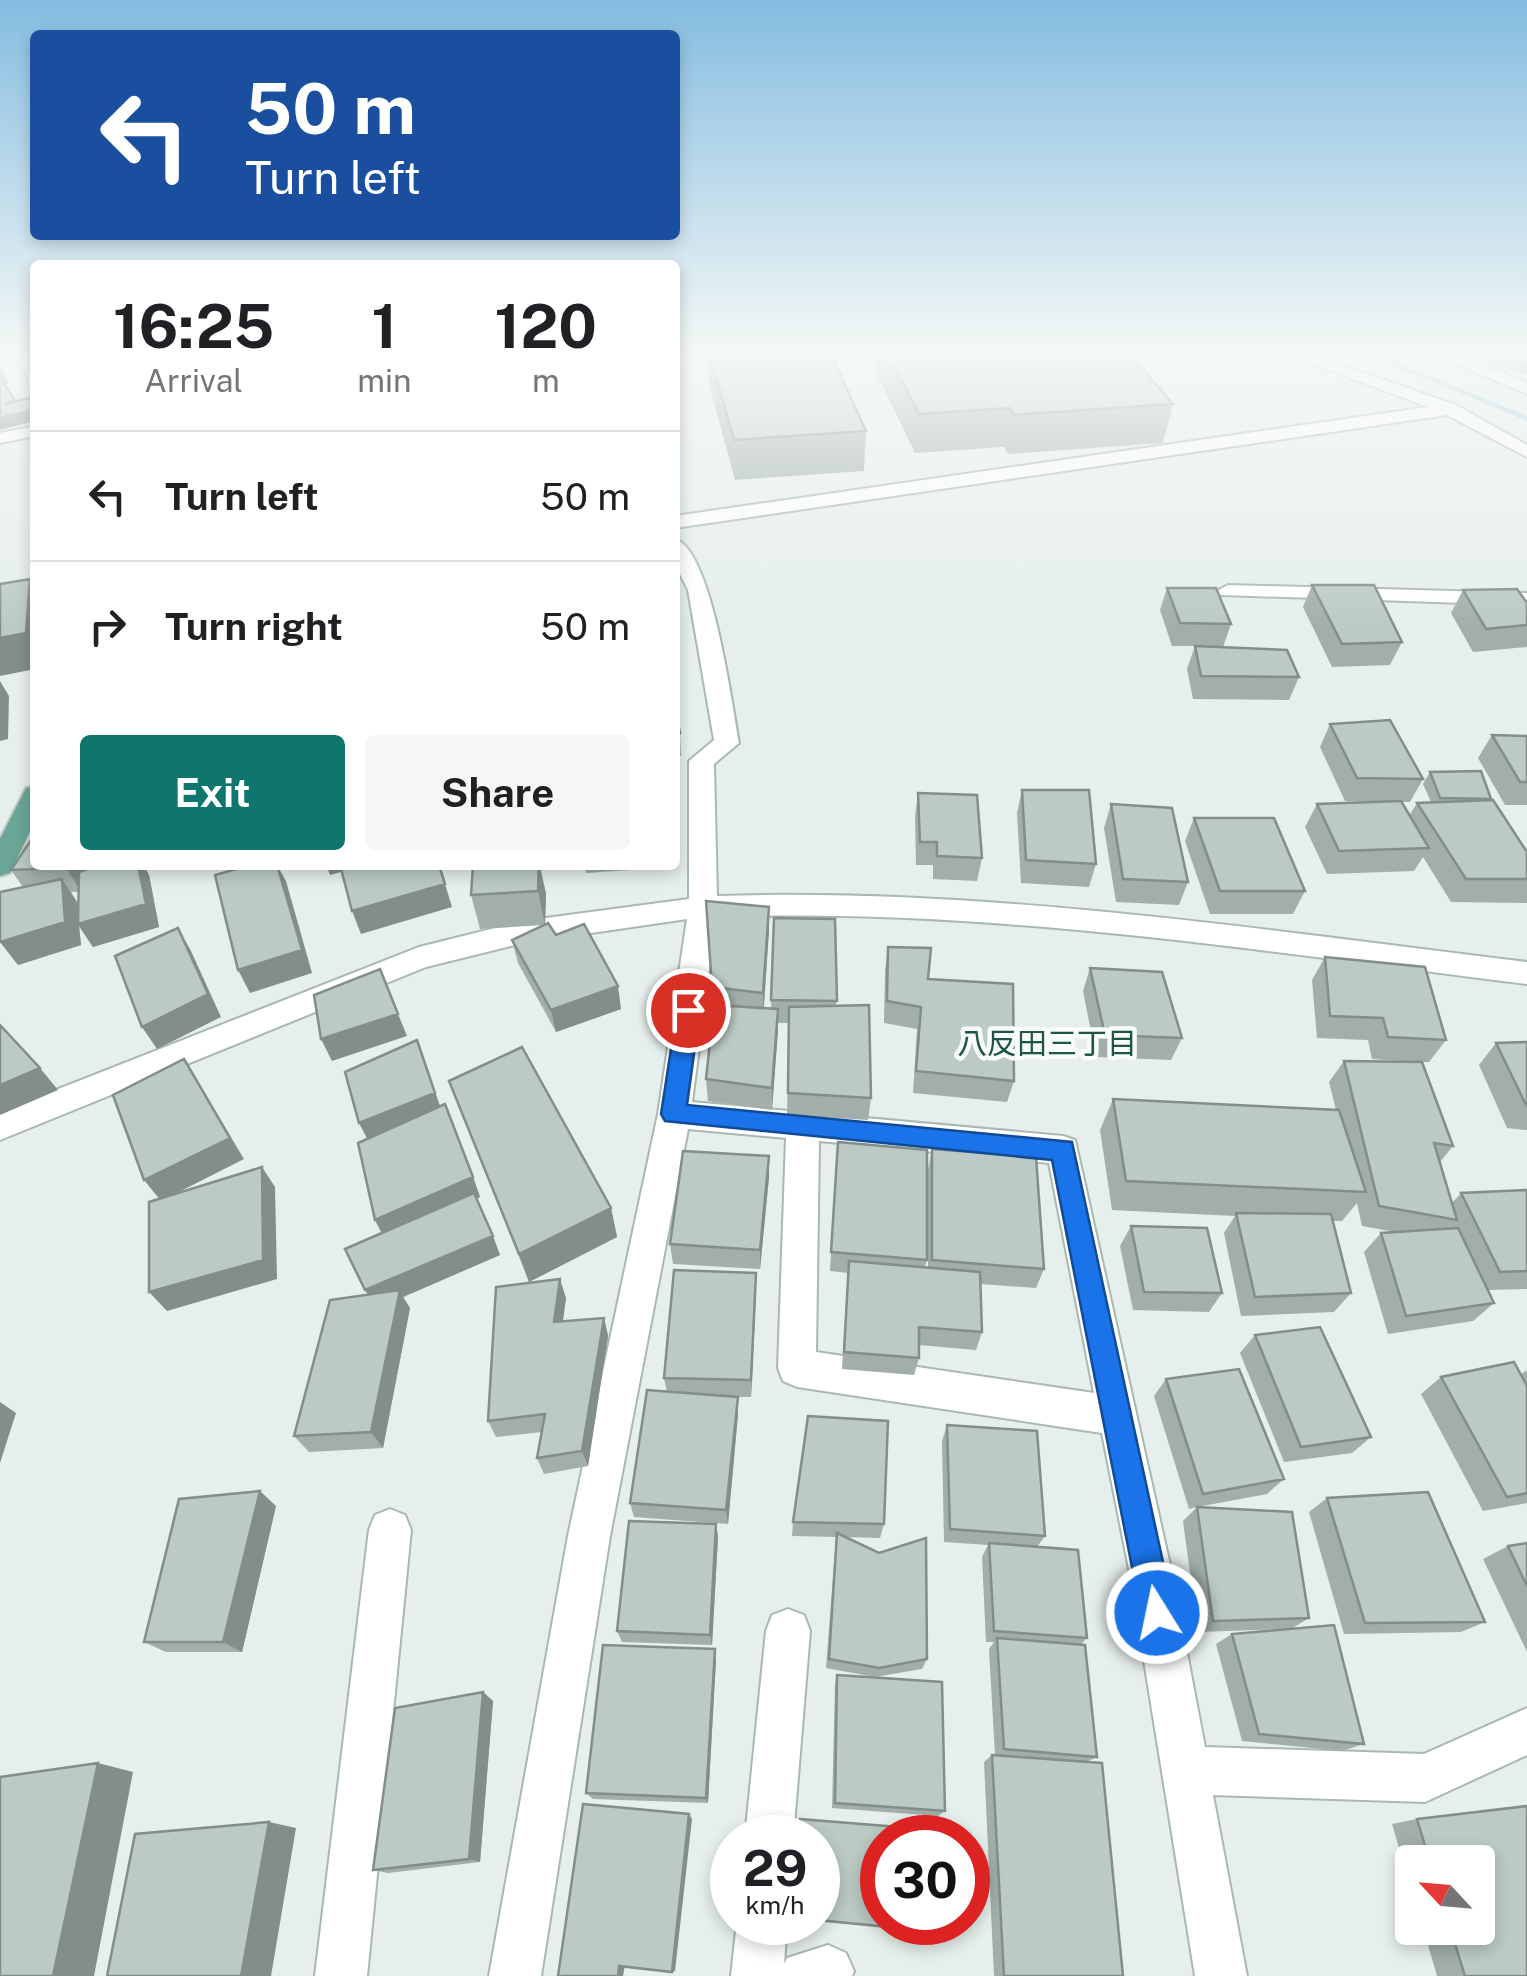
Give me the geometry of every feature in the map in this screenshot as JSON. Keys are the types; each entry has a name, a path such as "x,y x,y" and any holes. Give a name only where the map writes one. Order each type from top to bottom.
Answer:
{"main road":[{"path":"0,866 25,834"}],"street":[{"path":"680,521 1208,444"},
{"path":"515,1976 589,1536 674,1114 703,907 701,761 727,743 680,565"},
{"path":"1228,590 1527,599"},
{"path":"0,1126 419,958 523,932 703,907 818,903 1158,928 1527,973"},
{"path":"674,1114 1062,1150 1120,1416 1221,1976"},
{"path":"803,1126 797,1368 1120,1416"},
{"path":"341,1976 390,1530"},
{"path":"772,1815 788,1631"},
{"path":"1185,1770 1425,1778 1527,1731"},
{"path":"757,1976 760,1945"}],"building":[{"path":"30,579 26,633 0,638 0,584"},
{"path":"1312,585 1374,585 1402,642 1342,644"},
{"path":"1167,588 1216,588 1231,624 1180,623"},
{"path":"1517,589 1527,603 1527,625 1486,629 1463,590"},
{"path":"1195,646 1287,650 1299,677 1201,676"},
{"path":"1390,720 1423,779 1357,778 1330,724"},
{"path":"1492,735 1527,736 1527,782 1520,782"},
{"path":"1481,771 1491,799 1440,798 1430,772"},
{"path":"1022,790 1089,790 1096,864 1026,860"},
{"path":"918,793 977,795 982,858 937,856 937,842 920,842"},
{"path":"1493,800 1527,852 1527,879 1466,879 1417,803"},
{"path":"1401,801 1429,848 1339,851 1317,804"},
{"path":"1111,804 1172,808 1188,882 1123,879"},
{"path":"1194,818 1274,818 1305,891 1220,891"},
{"path":"30,842 30,869 11,870"},
{"path":"139,870 146,904 78,924 79,872"},
{"path":"232,870 278,870 302,950 238,970 215,875"},
{"path":"341,870 441,870 445,884 352,911"},
{"path":"473,870 539,870 538,891 471,895"},
{"path":"62,879 65,922 0,942 0,892"},
{"path":"706,901 769,907 763,993 712,987"},
{"path":"774,918 835,919 837,1001 771,1000"},
{"path":"548,923 556,935 584,924 618,986 551,1010 512,940"},
{"path":"178,928 208,994 142,1027 115,956"},
{"path":"888,947 931,948 928,979 1013,984 1014,1081 916,1071 921,1007 887,1001"},
{"path":"1325,957 1425,967 1446,1040 1388,1037 1383,1018 1330,1016"},
{"path":"1090,968 1162,972 1182,1038 1105,1035"},
{"path":"380,969 398,1014 321,1039 314,995"},
{"path":"714,1005 778,1009 772,1088 706,1079"},
{"path":"869,1005 871,1098 788,1093 789,1007"},
{"path":"0,1025 40,1068 0,1085"},
{"path":"417,1040 435,1093 359,1123 345,1072"},
{"path":"1527,1042 1527,1107 1496,1043"},
{"path":"522,1047 611,1208 519,1254 449,1081"},
{"path":"184,1059 230,1138 144,1180 113,1095"},
{"path":"1344,1061 1422,1062 1453,1146 1434,1143 1457,1220 1379,1206"},
{"path":"1113,1099 1339,1110 1366,1192 1126,1181"},
{"path":"445,1104 473,1177 375,1220 358,1143"},
{"path":"838,1142 927,1150 927,1260 831,1252"},
{"path":"932,1149 1036,1157 1044,1269 932,1260"},
{"path":"683,1151 769,1156 760,1250 670,1244"},
{"path":"262,1167 263,1260 149,1292 149,1202"},
{"path":"1527,1190 1527,1271 1500,1272 1461,1193"},
{"path":"474,1193 493,1236 365,1290 345,1249"},
{"path":"1236,1213 1331,1214 1351,1293 1255,1297"},
{"path":"1131,1226 1207,1228 1222,1293 1144,1292"},
{"path":"1458,1228 1494,1303 1406,1316 1381,1233"},
{"path":"849,1261 980,1272 982,1332 919,1327 919,1358 844,1352"},
{"path":"674,1270 756,1273 751,1380 664,1378"},
{"path":"560,1279 554,1322 604,1318 582,1451 537,1458 545,1414 488,1421 496,1287"},
{"path":"400,1290 371,1432 294,1436 330,1300"},
{"path":"1320,1327 1371,1437 1301,1447 1255,1335"},
{"path":"1514,1362 1527,1386 1527,1493 1507,1497 1441,1377"},
{"path":"1239,1369 1284,1479 1203,1494 1166,1379"},
{"path":"647,1390 738,1397 726,1510 630,1503"},
{"path":"808,1416 888,1421 884,1524 793,1522"},
{"path":"947,1425 1037,1431 1045,1536 950,1529"},
{"path":"260,1491 223,1642 144,1642 179,1499"},
{"path":"1428,1492 1485,1622 1365,1623 1327,1498"},
{"path":"1197,1507 1292,1512 1309,1618 1213,1621"},
{"path":"629,1521 716,1524 710,1635 617,1631"},
{"path":"837,1533 879,1553 926,1538 927,1659 879,1668 829,1659"},
{"path":"989,1543 1078,1550 1087,1638 994,1631"},
{"path":"1527,1543 1527,1586 1508,1546"},
{"path":"1334,1625 1364,1744 1259,1734 1232,1634"},
{"path":"997,1638 1085,1645 1097,1757 1004,1749"},
{"path":"603,1645 715,1649 706,1798 586,1793"},
{"path":"837,1675 942,1682 945,1811 835,1803"},
{"path":"483,1692 469,1859 373,1870 395,1708"},
{"path":"992,1755 1102,1763 1123,1976 1004,1976"},
{"path":"98,1763 53,1976 0,1976 0,1777"},
{"path":"583,1804 689,1814 672,1972 619,1966 618,1976 558,1976"},
{"path":"1527,1806 1527,1976 1465,1976 1455,1945 1495,1945 1495,1845 1425,1845 1417,1819"},
{"path":"269,1822 241,1976 107,1976 135,1834"},
{"path":"840,1822 860,1824 860,1924 840,1922"}],"district":[{"name":"八反田三丁目","path":"1047,1043"}],"route":[{"path":"688,1010 674,1114 1062,1150 1120,1416 1157,1613"}]}
